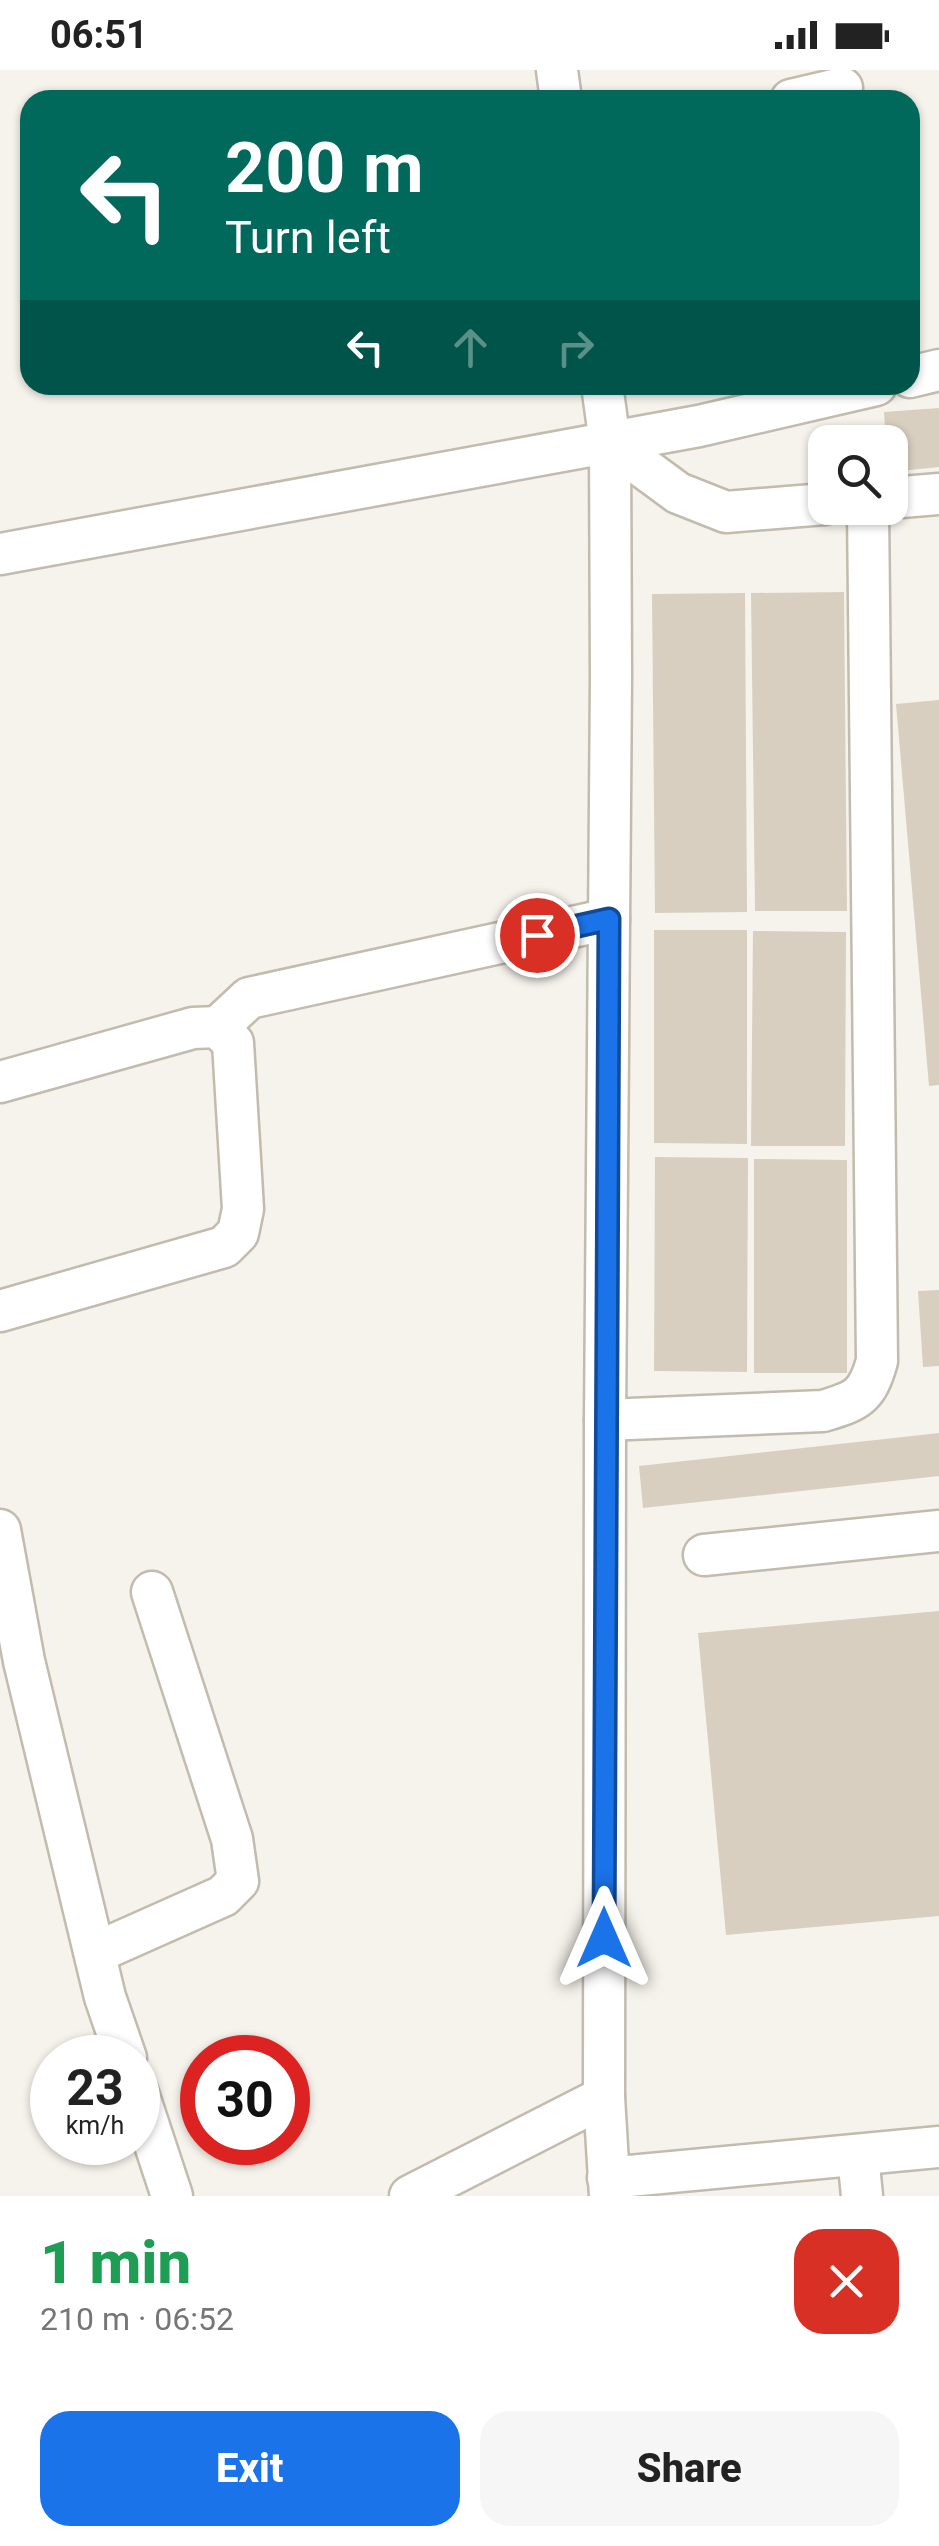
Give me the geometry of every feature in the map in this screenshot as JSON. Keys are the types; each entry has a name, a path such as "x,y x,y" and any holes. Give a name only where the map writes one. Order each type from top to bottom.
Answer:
{"street":[{"path":"603,395 610,443 604,1420 604,2096 609,2187 939,2148"},
{"path":"0,554 610,443 833,395"},
{"path":"610,443 678,494 726,512 808,505"},
{"path":"908,497 939,494"},
{"path":"604,1420 823,1411 855,1402 871,1384 877,1360 868,525"},
{"path":"0,1082 193,1028 218,1027 249,998 609,919"},
{"path":"0,1310 224,1247 238,1234 243,1209 233,1043 218,1027"},
{"path":"0,1530 24,1662 95,1953 119,2035"},
{"path":"704,1555 939,1531"},
{"path":"95,1953 223,1896 238,1881 232,1839 152,1592"},
{"path":"410,2196 604,2096"},
{"path":"858,2155 862,2196"},
{"path":"160,2160 172,2196"}],"building":[{"path":"939,408 939,467 908,470 908,425 885,425 884,412"},
{"path":"844,592 847,911 755,911 751,593"},
{"path":"745,593 747,912 655,913 652,594"},
{"path":"939,700 939,1085 929,1086 896,704"},
{"path":"654,930 747,930 747,1144 654,1143"},
{"path":"753,931 846,932 845,1146 751,1146"},
{"path":"655,1157 748,1158 747,1372 654,1371"},
{"path":"754,1159 847,1160 847,1373 754,1373"},
{"path":"939,1290 939,1366 923,1367 918,1291"},
{"path":"939,1433 939,1476 643,1508 639,1466"},
{"path":"939,1611 939,1916 726,1935 698,1633"}],"route":[{"path":"537,935 609,919 604,1938"}]}
